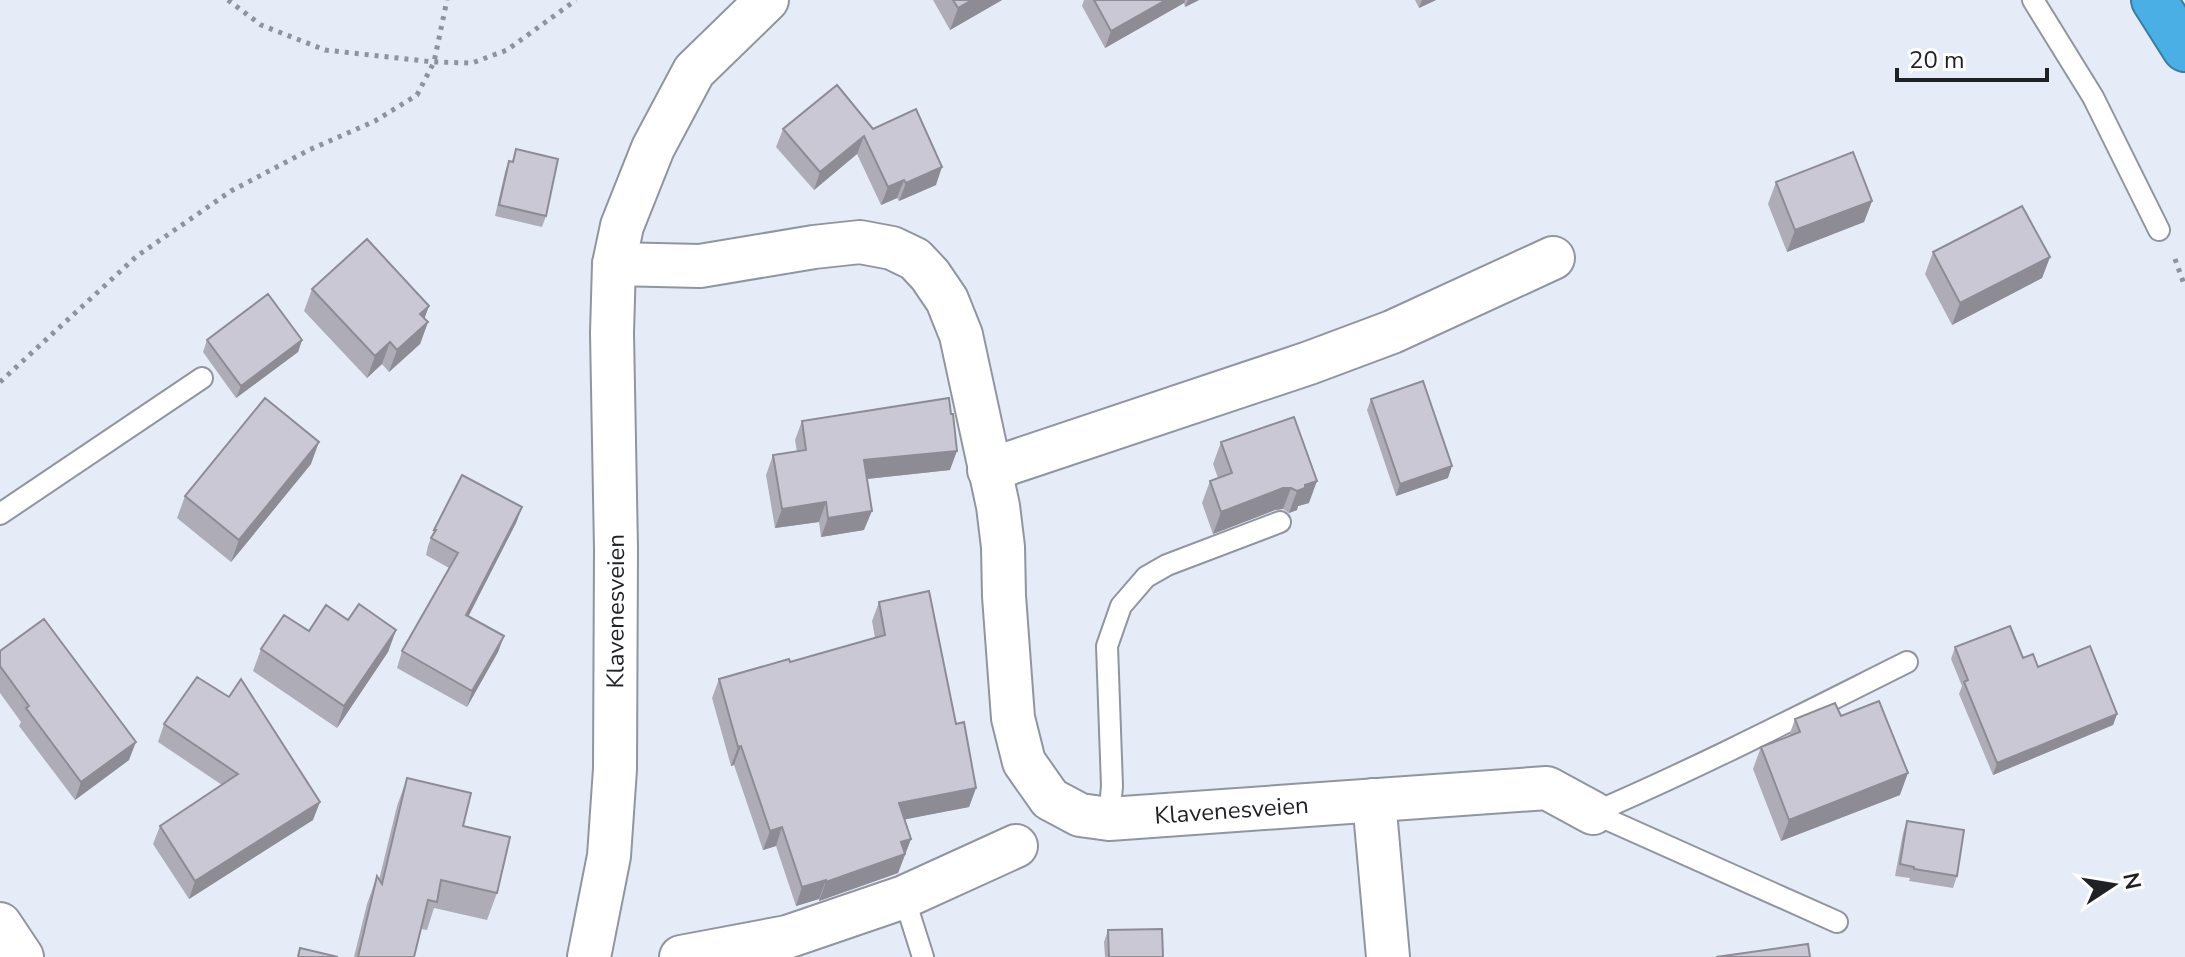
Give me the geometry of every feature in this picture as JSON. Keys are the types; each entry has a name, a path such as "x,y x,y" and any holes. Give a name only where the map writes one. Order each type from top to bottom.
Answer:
{"highway":[{"path":"2154,0 2185,49"}],"street":[{"name":"Klavenesveien","path":"589,957 609,856 615,769 614,264 622,226 653,148 694,71 767,0"},
{"name":"Klavenesveien","path":"614,264 700,266 860,242 892,248 915,259 930,275 947,300 961,335 998,506 1013,718 1024,762 1050,799 1080,815 1109,819 1547,788 1593,813"},
{"path":"989,470 1309,363 1392,332 1553,258"},
{"path":"1374,800 1388,957"},
{"path":"681,957 787,937 904,897 1016,846"},
{"path":"0,924 22,957"}],"lane":[{"path":"2033,0 2093,97 2159,230"},
{"path":"0,514 202,378"},
{"path":"1109,819 1112,786 1107,646 1121,606 1146,577 1167,565 1280,522"},
{"path":"1593,813 1722,754 1907,662"},
{"path":"1593,813 1837,922"},
{"path":"904,897 923,957"}],"path":[{"path":"228,0 261,25 325,50 472,63 507,50 576,0"},
{"path":"0,382 137,256 231,191 309,150 375,121 417,95 434,62 447,0"}],"building":[{"path":"953,0 972,0 958,8"},
{"path":"1094,0 1166,0 1111,31"},
{"path":"837,85 873,129 916,109 942,167 906,183 904,180 888,187 864,136 820,172 783,129"},
{"path":"516,149 558,159 546,216 499,205 509,161 513,162"},
{"path":"1853,152 1872,201 1795,230 1776,182"},
{"path":"2022,206 2050,257 1960,303 1933,252"},
{"path":"367,239 429,306 420,314 428,322 397,350 390,342 375,356 312,289"},
{"path":"268,294 302,340 241,386 207,340"},
{"path":"1423,381 1452,466 1400,484 1371,399"},
{"path":"265,398 319,442 239,540 185,496"},
{"path":"949,398 957,451 864,460 872,511 828,518 826,502 782,509 773,455 806,450 802,421"},
{"path":"1294,417 1317,481 1297,491 1283,488 1221,512 1210,481 1232,473 1221,442"},
{"path":"462,475 522,507 466,615 504,636 472,691 402,651 458,553 431,538"},
{"path":"929,591 956,724 964,722 976,788 899,803 911,839 901,842 905,854 826,882 802,887 782,827 770,831 741,746 738,747 719,679 885,635 879,602"},
{"path":"359,604 396,630 344,706 261,649 284,615 309,631 326,605 348,620"},
{"path":"44,619 136,742 81,782 26,708 29,706 0,666 0,651"},
{"path":"2010,626 2023,658 2033,654 2038,667 2090,646 2117,714 1997,763 1964,682 1968,680 1955,647"},
{"path":"197,677 229,697 241,679 320,802 195,881 160,826 238,774 164,724"},
{"path":"1879,701 1908,773 1789,820 1761,747 1800,732 1795,719 1835,703 1841,716"},
{"path":"407,778 471,793 463,826 510,837 497,893 441,880 437,902 428,900 414,957 358,957 377,876 382,884"},
{"path":"1907,821 1964,830 1957,876 1900,864"},
{"path":"1162,929 1163,957 1109,957 1108,930"},
{"path":"1808,944 1810,957 1716,957"},
{"path":"300,948 338,957 298,957"}]}
